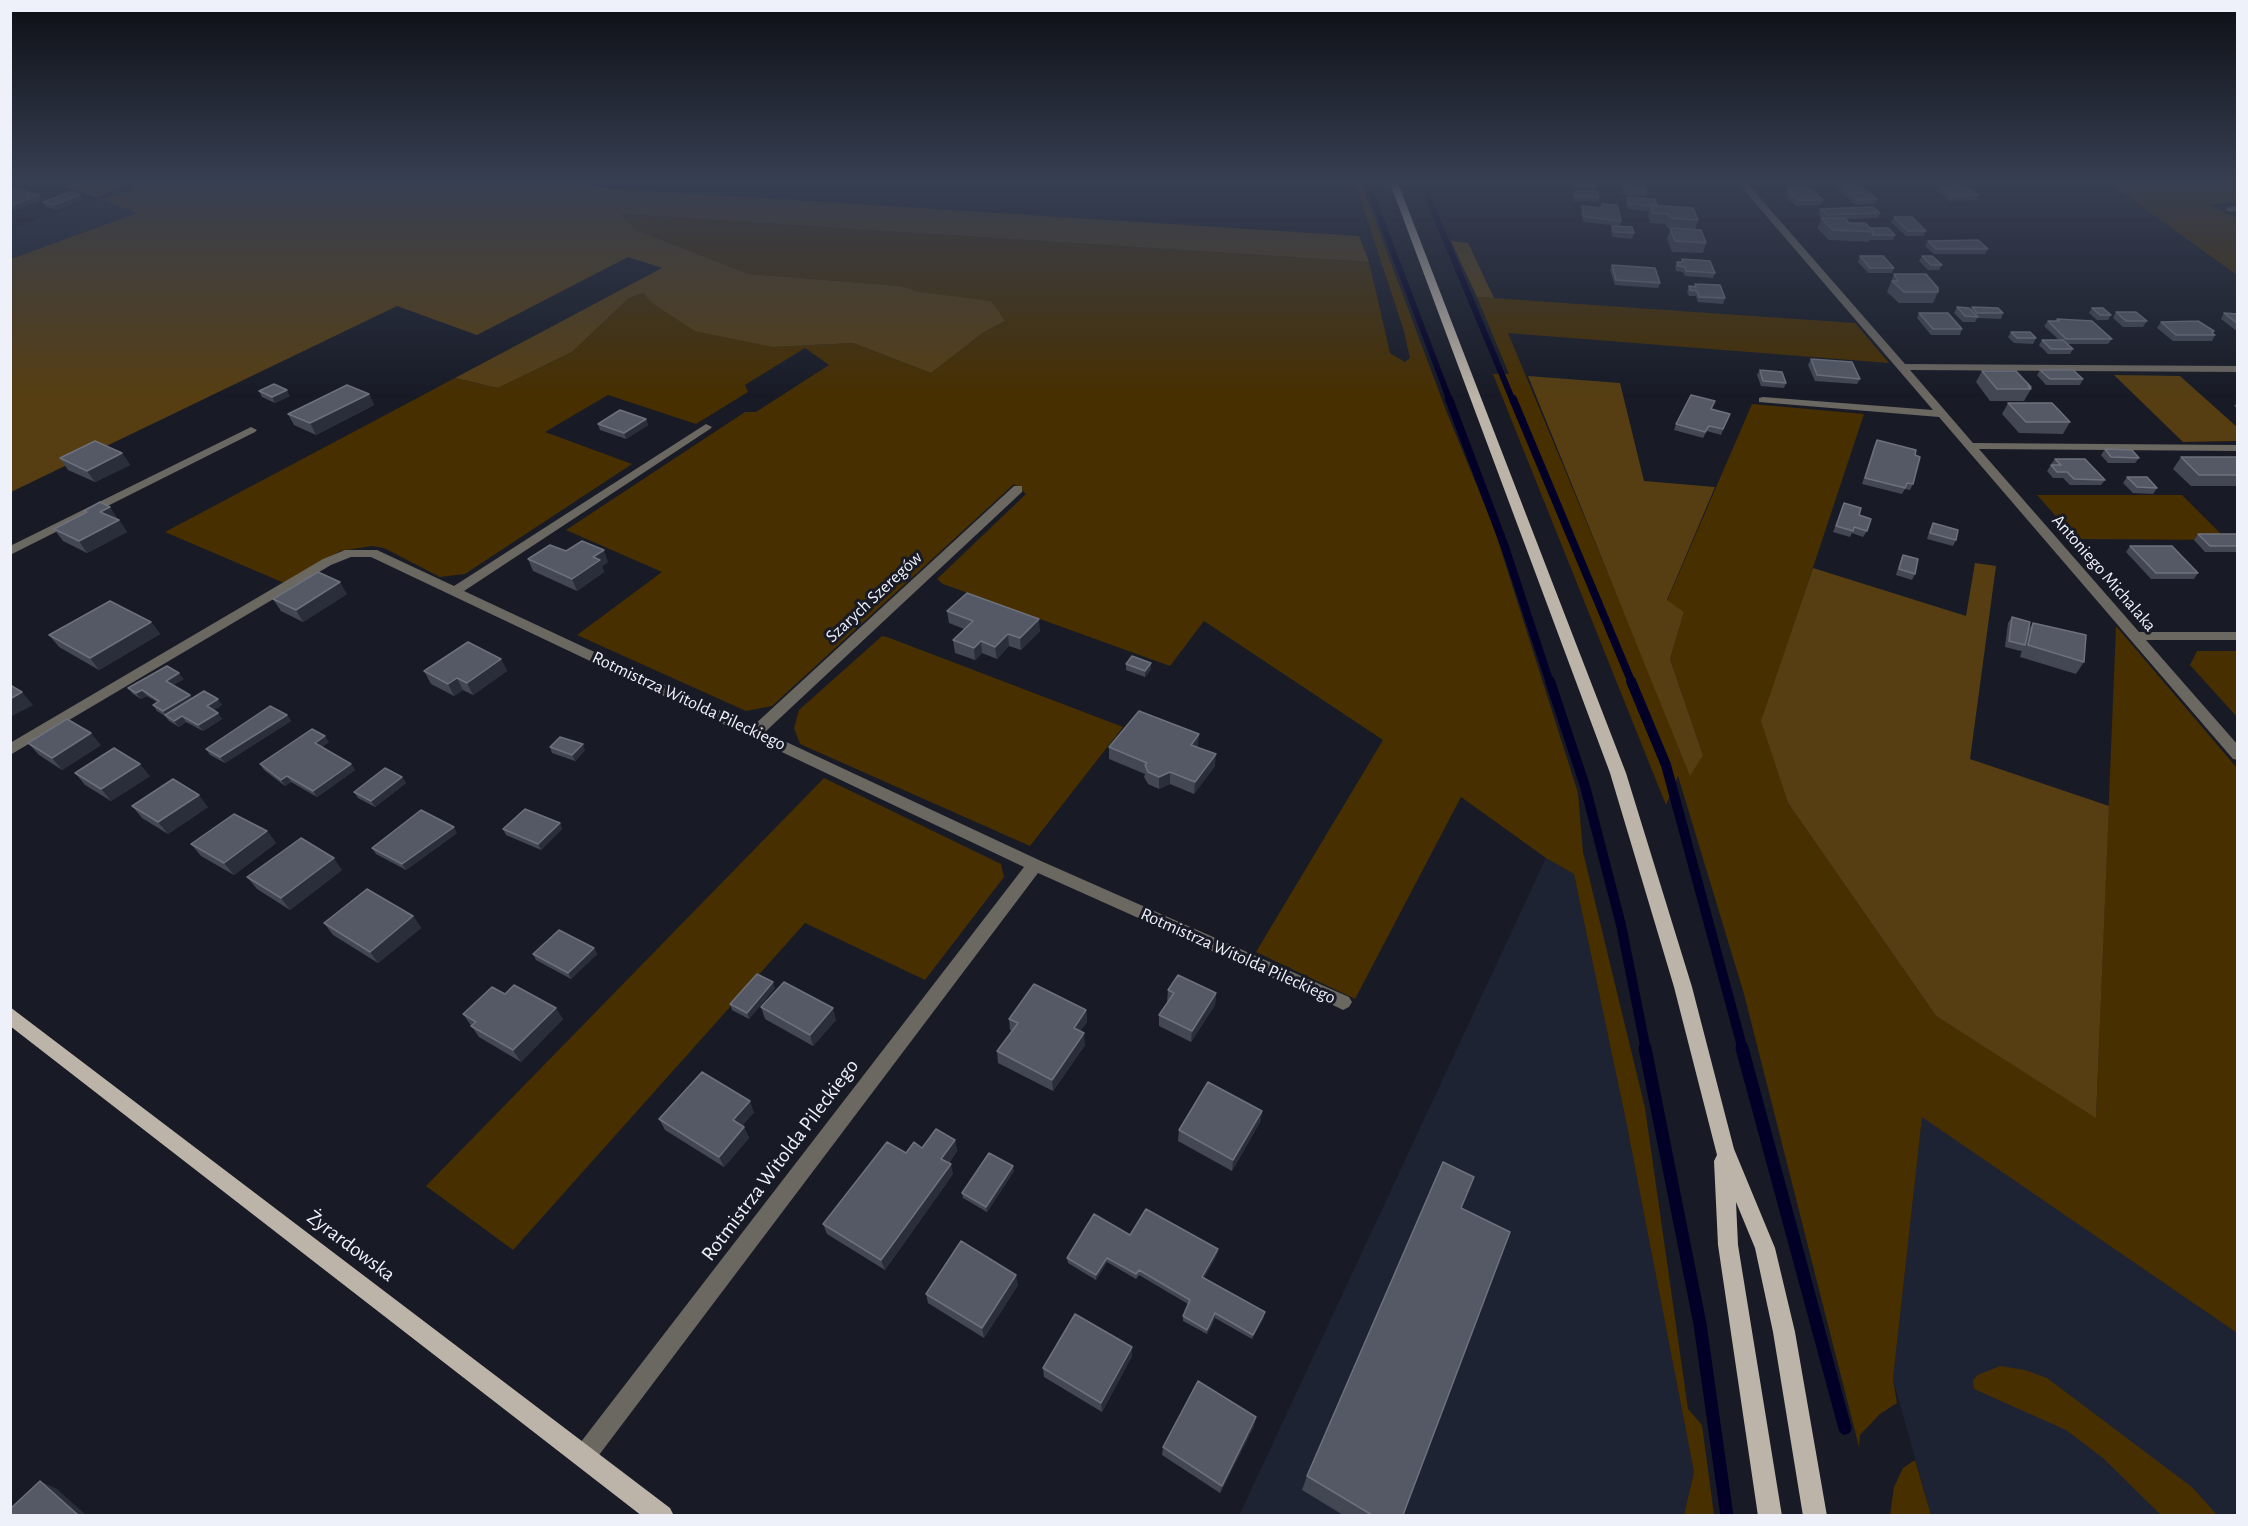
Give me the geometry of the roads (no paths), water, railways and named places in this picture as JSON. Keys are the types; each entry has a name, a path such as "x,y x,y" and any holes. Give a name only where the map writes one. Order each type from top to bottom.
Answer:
{"main road":[{"path":"1421,254 1618,773 1683,987 1724,1149 1765,1248 1784,1332 1815,1515"},
{"name":"Żyrardowska","path":"10,1015 662,1515"},
{"path":"1724,1149 1728,1245 1770,1515"}],"street":[{"name":"Antoniego Michalaka","path":"1804,254 2238,755"},
{"path":"1901,367 2238,369"},
{"path":"1763,400 1942,414"},
{"path":"455,591 706,427"},
{"path":"10,550 251,430"},
{"path":"1971,446 2238,448"},
{"name":"Szarych Szeregów","path":"756,732 1018,489"},
{"name":"Rotmistrza Witolda Pileckiego","path":"10,750 339,556 360,551 373,553 1035,865 1343,1002"},
{"path":"2134,636 2238,636"},
{"name":"Rotmistrza Witolda Pileckiego","path":"585,1455 1035,865"}],"waterway":[{"path":"1394,254 1450,401"},
{"path":"1452,254 1513,401"},
{"path":"1449,399 1505,547 1550,683"},
{"path":"1513,399 1632,683"},
{"path":"1550,681 1585,786 1621,925 1646,1050"},
{"path":"1631,681 1666,765 1743,1050"},
{"path":"1645,1048 1700,1324 1727,1516"},
{"path":"1742,1048 1845,1428"}]}
